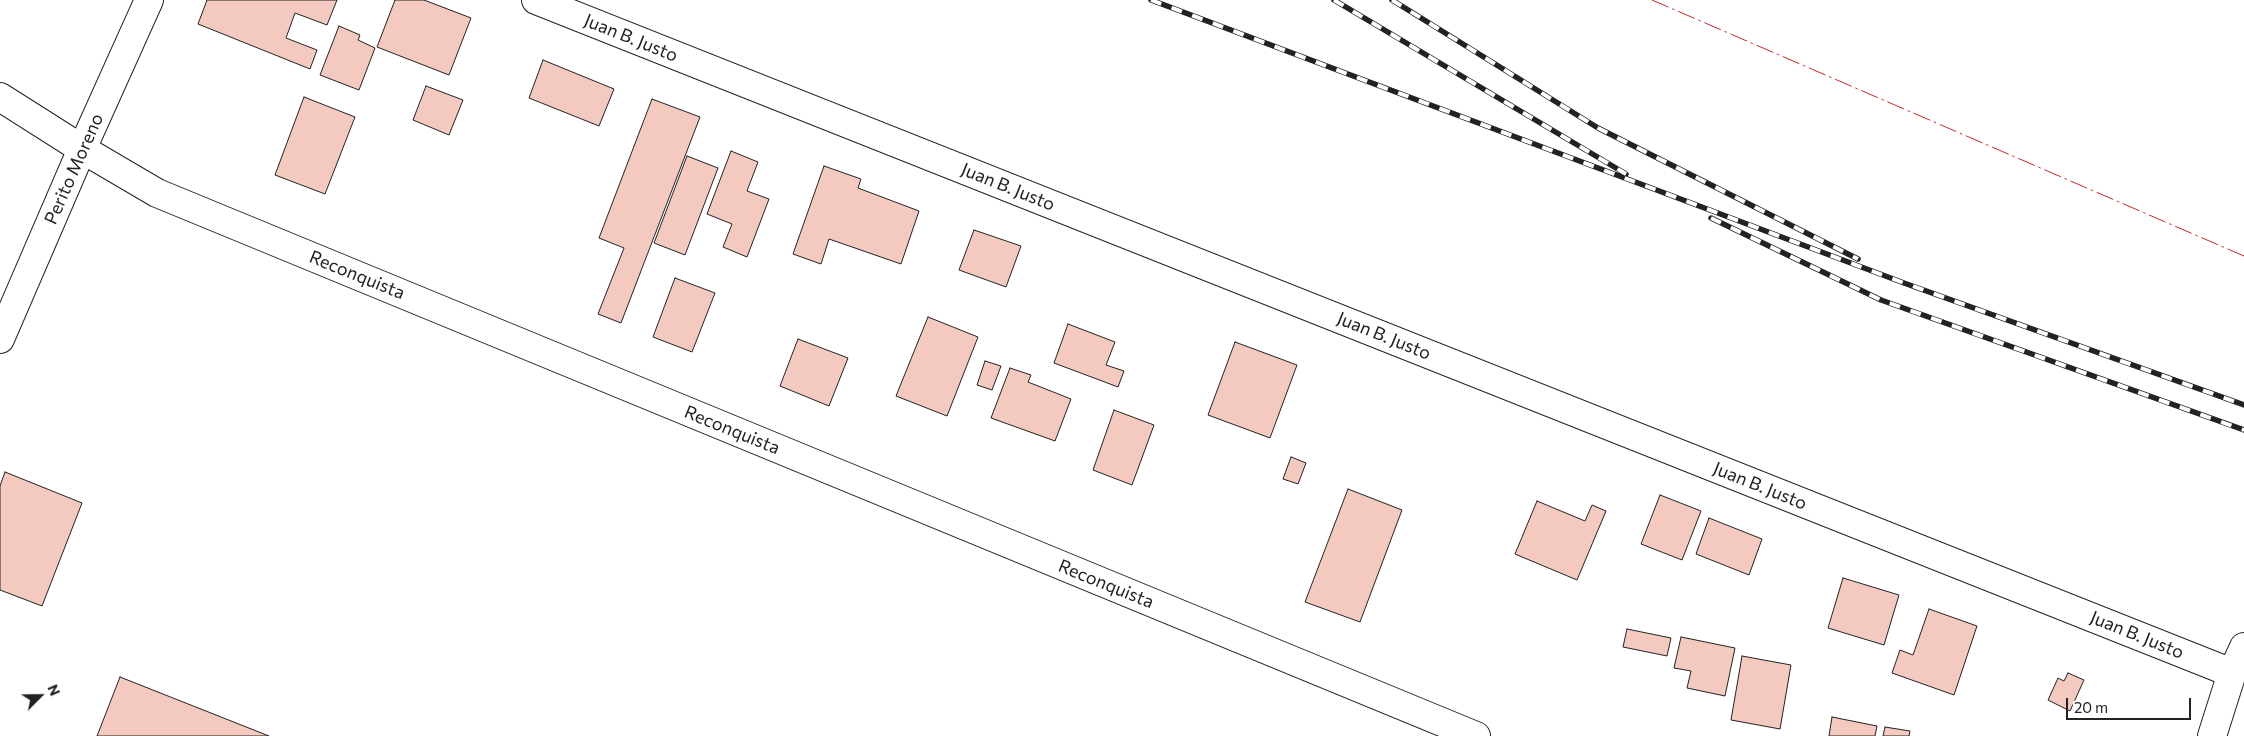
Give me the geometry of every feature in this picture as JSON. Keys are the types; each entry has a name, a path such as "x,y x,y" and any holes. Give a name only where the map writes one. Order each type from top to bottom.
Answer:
{"street":[{"name":"Perito Moreno","path":"0,339 149,0"},
{"name":"Juan B. Justo","path":"536,0 2232,673"},
{"name":"Reconquista","path":"0,97 82,149 157,193 1476,736"},
{"path":"2212,736 2232,673 2244,647"}],"building":[{"path":"207,0 337,0 327,25 295,13 286,38 317,50 310,69 198,24"},
{"path":"395,0 424,0 471,18 449,75 377,47"},
{"path":"339,26 360,35 358,40 375,48 359,90 320,75"},
{"path":"543,60 614,89 599,126 529,98"},
{"path":"426,86 463,100 449,135 413,120"},
{"path":"304,97 355,117 325,194 275,175"},
{"path":"652,99 700,117 621,323 598,314 624,248 599,238"},
{"path":"731,151 758,162 747,191 769,199 747,257 723,247 732,224 707,214"},
{"path":"687,156 718,168 685,255 654,243"},
{"path":"824,166 861,179 858,188 919,211 901,264 829,239 821,264 793,254"},
{"path":"974,230 1021,246 1006,287 959,270"},
{"path":"675,278 715,293 692,352 653,337"},
{"path":"928,317 978,337 947,416 896,396"},
{"path":"1068,324 1115,342 1106,365 1124,371 1118,387 1054,363"},
{"path":"798,339 848,358 829,406 780,386"},
{"path":"1235,342 1297,365 1270,438 1208,415"},
{"path":"985,361 1001,366 992,390 977,385"},
{"path":"1010,368 1031,375 1028,382 1071,399 1055,441 991,418"},
{"path":"1114,410 1154,425 1132,485 1093,470"},
{"path":"1291,457 1306,463 1298,484 1283,479"},
{"path":"5,472 82,503 42,606 0,590 0,486"},
{"path":"1348,489 1402,510 1360,622 1305,602"},
{"path":"1660,495 1701,511 1682,560 1641,544"},
{"path":"1537,501 1585,521 1592,505 1606,511 1577,580 1515,554"},
{"path":"1709,518 1762,539 1749,575 1696,554"},
{"path":"1843,578 1899,595 1884,645 1828,628"},
{"path":"1929,609 1977,626 1954,695 1892,673 1900,650 1913,655"},
{"path":"1627,629 1671,638 1667,656 1623,647"},
{"path":"1681,637 1735,648 1725,696 1687,688 1691,671 1674,668"},
{"path":"1742,656 1791,665 1780,729 1731,720"},
{"path":"2068,673 2084,680 2070,711 2048,700 2058,678 2064,681"},
{"path":"120,677 269,736 97,736"},
{"path":"1832,717 1877,726 1875,736 1829,736"},
{"path":"1885,727 1910,731 1909,736 1883,736"}],"railway":[{"path":"1151,0 1904,283 2244,405"},
{"path":"1334,0 1626,174"},
{"path":"1392,0 1598,128 1858,259"},
{"path":"1711,218 1881,300 2244,430"}],"power":[{"path":"1652,0 2244,256"}]}
